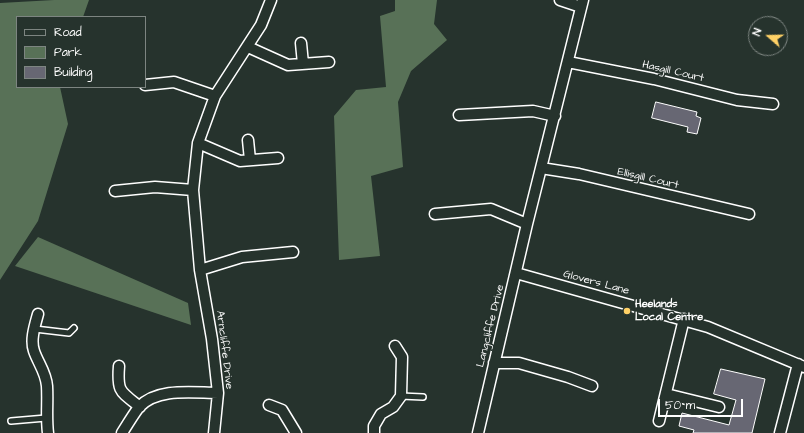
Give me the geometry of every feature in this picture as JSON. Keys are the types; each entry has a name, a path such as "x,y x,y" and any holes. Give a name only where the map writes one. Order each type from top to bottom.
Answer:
{"street":[{"name":"Arncliffe Drive","path":"214,433 218,393 212,339 200,270 193,190 198,143 215,96 261,25 270,0"},
{"name":"Langcliffe Drive","path":"478,433 527,224 582,4 560,0"},
{"path":"301,43 303,64"},
{"path":"248,47 288,65 329,62"},
{"name":"Hasgill Court","path":"568,62 654,79 737,100 773,104"},
{"path":"146,84 174,82 215,96"},
{"path":"459,115 533,110 555,116"},
{"path":"248,140 250,160"},
{"path":"198,143 240,161 278,158"},
{"name":"Ellisgill Court","path":"542,168 579,174 750,214"},
{"path":"115,191 155,186 193,190"},
{"path":"435,214 491,209 527,224"},
{"path":"200,270 242,257 293,252"},
{"name":"Glovers Lane","path":"516,273 684,319 708,327 801,365"},
{"path":"38,314 33,350 44,373 47,386 46,418 48,433"},
{"path":"659,421 684,319"},
{"path":"374,433 374,426 381,414 393,407 401,396 402,357 395,346"},
{"path":"494,363 519,363 568,377 592,386"},
{"path":"780,433 801,365"},
{"path":"119,366 118,384 120,391 140,407"},
{"path":"122,433 140,407 156,397 169,393 218,393"},
{"path":"666,394 719,408"},
{"path":"268,405 282,410 296,433"}],"lane":[{"path":"35,329 68,333 74,328"},
{"path":"401,396 423,397"},
{"path":"11,421 46,418"}],"green space":[{"path":"89,0 83,16 16,16 16,88 60,88 68,124 38,221 0,280 0,3"},
{"path":"395,0 437,0 434,24 447,40 411,71 398,102 403,167 371,176 380,256 339,260 334,116 356,90 386,87 380,16 395,11"},
{"path":"38,237 188,303 191,325 15,266"}],"building":[{"path":"656,102 697,112 696,116 701,118 697,134 687,132 688,127 652,118"},
{"path":"721,369 765,379 752,433 693,433 694,430 679,426 682,413 729,425 736,400 714,394"}],"place":[{"name":"Heelands Local Centre","path":"627,311"}]}
